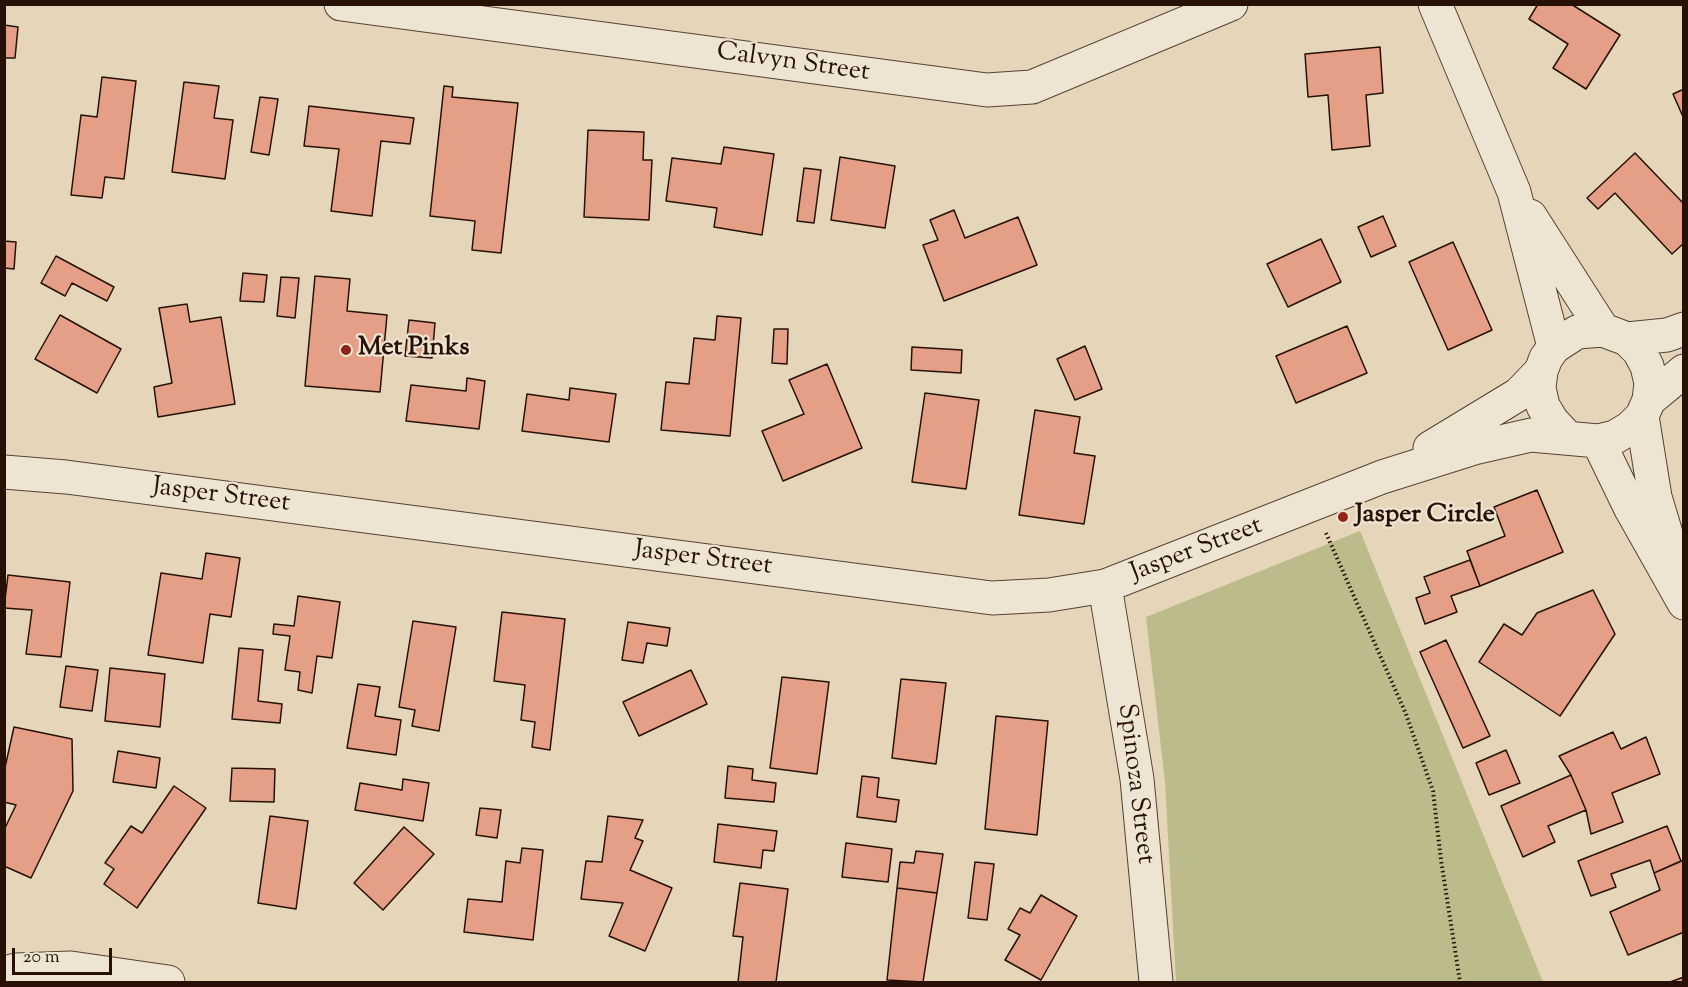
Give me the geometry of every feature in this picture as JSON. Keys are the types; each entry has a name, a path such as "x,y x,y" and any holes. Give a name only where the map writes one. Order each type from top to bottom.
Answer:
{"street":[{"name":"Calvyn Street","path":"341,4 987,90 1032,87 1231,4"},
{"path":"1435,4 1515,192 1548,359 1539,388 1543,406 1552,421 1566,436 1598,441 1615,437 1630,428 1645,408 1683,371"},
{"path":"1515,192 1615,334 1639,351 1647,366 1651,383 1645,408 1655,497 1683,592"},
{"path":"1548,359 1577,332 1667,335 1683,329"},
{"name":"Jasper Street","path":"1382,477 1520,394 1548,359"},
{"name":"Jasper Street","path":"4,471 90,480 992,598 1049,595 1105,586 1382,477 1474,448 1531,435 1566,436"},
{"path":"1598,441 1631,509 1683,603"},
{"name":"Spinoza Street","path":"1105,586 1137,779 1156,982"},
{"path":"4,973 16,970 71,968 168,982"}],"path":[{"path":"1315,504 1406,714 1433,791 1460,982"}],"green space":[{"path":"1360,531 1543,982 1176,982 1165,782 1146,617"}],"building":[{"path":"1538,4 1571,4 1620,35 1586,89 1553,68 1568,44 1529,19"},
{"path":"4,25 18,27 15,58 4,58"},
{"path":"1380,47 1383,93 1366,95 1370,146 1332,150 1328,95 1308,97 1305,54"},
{"path":"102,77 136,81 124,179 105,177 102,198 71,195 81,115 97,117"},
{"path":"184,82 219,86 214,118 233,120 225,179 172,172"},
{"path":"444,86 453,87 452,97 518,103 501,253 472,250 475,221 430,216"},
{"path":"1684,89 1684,119 1673,94"},
{"path":"260,97 278,99 269,155 251,152"},
{"path":"309,106 414,118 410,144 381,141 372,216 331,211 339,149 304,146"},
{"path":"588,130 644,132 643,160 652,160 649,220 584,217"},
{"path":"724,147 774,154 762,235 714,227 717,208 666,201 672,158 721,164"},
{"path":"1635,153 1684,204 1684,243 1672,254 1615,193 1598,209 1587,198"},
{"path":"840,157 895,166 885,228 831,220"},
{"path":"804,168 821,170 814,223 797,221"},
{"path":"954,210 965,238 1018,217 1037,265 944,301 923,245 938,240 930,220"},
{"path":"1383,216 1396,246 1371,257 1358,227"},
{"path":"1321,239 1341,282 1288,307 1267,264"},
{"path":"4,241 16,242 14,269 4,268"},
{"path":"1453,242 1492,330 1448,350 1409,262"},
{"path":"56,256 114,287 107,301 72,283 65,296 41,283"},
{"path":"243,273 267,275 264,302 240,301"},
{"name":"Met Pinks","path":"315,276 350,279 347,311 387,315 380,392 305,386"},
{"path":"281,277 299,278 295,318 277,316"},
{"path":"187,304 190,322 221,317 235,404 158,417 154,387 172,383 159,308"},
{"path":"60,315 121,349 97,393 35,359"},
{"path":"717,316 741,318 730,436 661,430 666,382 689,384 694,338 715,340"},
{"path":"409,320 435,323 432,358 405,356"},
{"path":"1347,326 1367,373 1296,403 1276,356"},
{"path":"774,329 788,329 787,364 772,363"},
{"path":"1085,346 1102,389 1075,400 1057,359"},
{"path":"912,347 962,350 961,373 911,370"},
{"path":"827,364 862,448 783,481 762,431 804,414 789,380"},
{"path":"467,378 485,381 479,429 406,421 411,385 466,391"},
{"path":"570,388 616,394 609,442 522,431 527,394 569,400"},
{"path":"925,393 979,400 966,489 912,482"},
{"path":"1035,410 1080,417 1074,453 1095,456 1084,524 1019,515"},
{"path":"1537,490 1563,552 1480,586 1467,551 1505,536 1494,507"},
{"path":"206,553 240,558 231,617 210,614 203,663 148,655 161,573 202,579"},
{"path":"1470,560 1480,586 1451,596 1457,612 1425,624 1416,598 1430,593 1424,577"},
{"path":"8,575 70,582 61,657 26,654 32,610 4,608"},
{"path":"1593,590 1615,634 1560,716 1479,662 1504,624 1522,635 1537,613"},
{"path":"298,596 340,602 332,658 317,656 312,693 298,690 300,672 285,670 290,636 273,634 274,624 294,626"},
{"path":"502,612 565,619 550,750 532,747 535,722 521,720 525,685 494,681"},
{"path":"413,621 456,627 439,731 412,726 415,710 399,707"},
{"path":"628,622 670,628 667,646 647,643 643,663 622,660"},
{"path":"1446,640 1490,736 1463,748 1420,652"},
{"path":"239,648 263,650 258,701 282,704 280,723 232,719"},
{"path":"66,666 98,670 92,711 60,707"},
{"path":"110,668 165,674 160,727 105,721"},
{"path":"691,670 707,704 639,736 623,702"},
{"path":"782,677 829,682 817,774 770,768"},
{"path":"901,679 946,683 936,764 892,758"},
{"path":"358,684 380,687 375,716 401,720 396,755 347,748"},
{"path":"996,716 1048,721 1037,835 985,829"},
{"path":"14,727 72,739 73,791 31,878 4,866 4,830 16,805 4,802 4,772"},
{"path":"1613,732 1621,749 1646,737 1660,774 1612,793 1623,822 1591,834 1586,810 1571,775 1559,756"},
{"path":"1506,750 1520,783 1489,795 1476,763"},
{"path":"118,751 160,758 156,788 113,782"},
{"path":"728,766 753,769 752,780 776,783 774,802 725,798"},
{"path":"232,768 275,769 274,802 230,801"},
{"path":"1571,775 1586,810 1548,826 1555,842 1523,857 1501,806"},
{"path":"862,776 879,778 877,797 899,800 896,822 857,817"},
{"path":"403,779 429,783 423,821 355,810 360,783 402,790"},
{"path":"174,786 206,808 137,908 104,884 114,869 105,863 131,826 142,833"},
{"path":"480,808 501,810 497,838 476,835"},
{"path":"270,816 308,821 296,909 258,903"},
{"path":"608,816 643,820 635,838 643,841 630,870 672,888 645,951 609,936 623,903 581,899 586,861 602,862"},
{"path":"718,824 777,831 774,851 763,850 761,868 714,862"},
{"path":"1667,826 1681,861 1654,873 1650,860 1611,874 1616,887 1591,896 1578,861"},
{"path":"404,827 434,854 383,910 354,883"},
{"path":"846,843 892,849 888,882 842,877"},
{"path":"522,848 543,850 533,940 464,932 468,899 502,902 506,861 520,863"},
{"path":"916,851 943,854 937,893 897,888 900,862 914,863"},
{"path":"1684,860 1684,932 1628,955 1610,912 1660,890 1654,873"},
{"path":"975,862 994,864 987,920 968,918"},
{"path":"740,883 788,889 776,982 738,982 743,937 733,936"},
{"path":"897,888 937,893 923,982 887,980"},
{"path":"1041,895 1077,916 1041,980 1005,960 1020,935 1008,929 1020,908 1030,913"},
{"path":"1684,977 1684,982 1670,982"}],"place":[{"name":"Met Pinks","path":"346,350"},
{"name":"Jasper Circle","path":"1343,517"}]}
